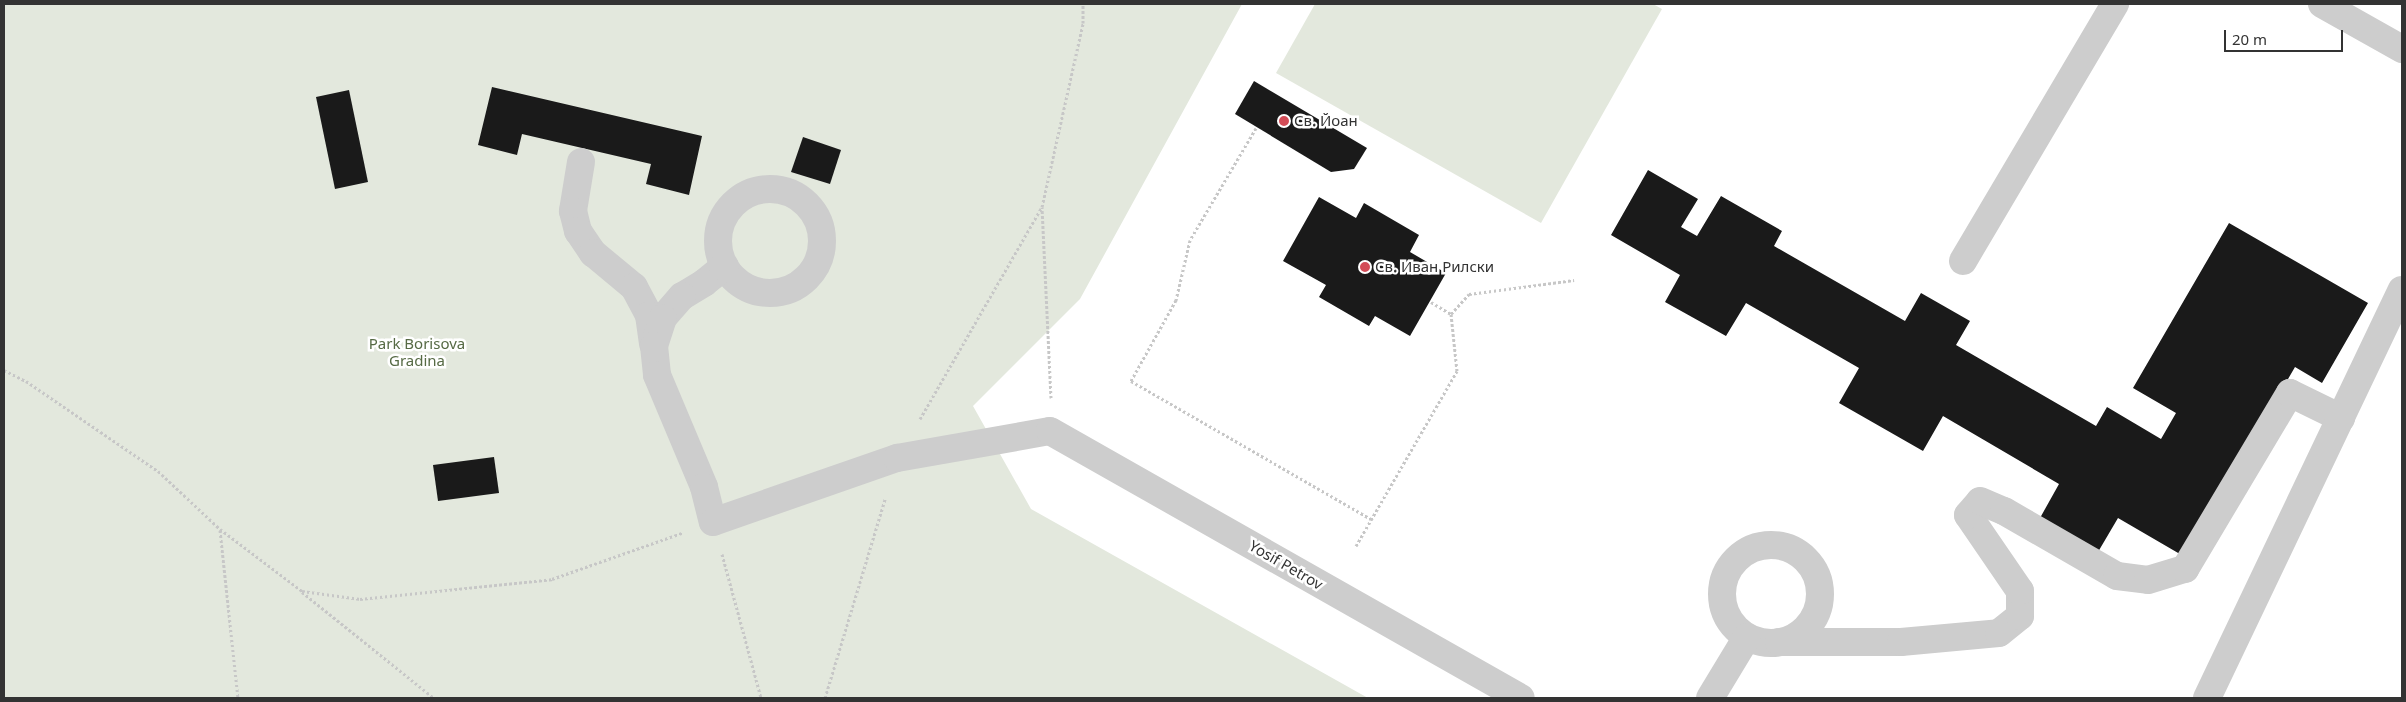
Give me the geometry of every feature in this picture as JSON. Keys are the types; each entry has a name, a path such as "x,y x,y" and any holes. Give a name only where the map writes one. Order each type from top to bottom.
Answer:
{"street":[{"path":"1963,261 2115,4"},
{"path":"2322,4 2402,48"},
{"path":"581,162 573,211 578,231 593,253 634,287 649,315 657,375 704,487 713,522"},
{"path":"654,346 663,318 682,296 704,283 725,266"},
{"path":"2207,698 2402,290"},
{"path":"1779,642 1795,637 1808,627 1817,613 1820,596 1818,580 1811,565 1799,553 1784,547 1768,545 1753,548 1740,556 1729,568 1723,582 1722,598 1726,614 1735,627 1747,636 1762,642 1779,642 1901,642 1999,633 2020,616 2020,591 1968,515 1980,501 2004,511 2118,576 2148,580 2185,569 2290,393 2341,418"},
{"name":"Yosif Petrov","path":"713,522 897,458 1050,431 1521,698"},
{"path":"1710,698 1747,636"}],"path":[{"path":"1052,375 1042,207 1083,23 1083,4"},
{"path":"1256,128 1190,240 1176,300 1131,381 1372,519"},
{"path":"1356,546 1457,372 1451,314 1469,294 1574,280"},
{"path":"1431,302 1451,314"},
{"path":"4,370 26,381 158,471 220,529 302,591 434,698"},
{"path":"302,591 360,599 552,579 713,522 761,698"},
{"path":"220,529 238,698"}],"green space":[{"name":"Park Borisova Gradina","path":"4,4 1242,4 1080,299 973,406 1031,509 1368,698 4,698"},
{"path":"1315,4 1653,4 1662,9 1541,223 1276,73"}],"building":[{"name":"Св. Йоан","path":"1254,81 1367,148 1354,169 1331,172 1235,114"},
{"path":"492,87 702,136 689,195 646,184 651,164 522,134 517,155 478,145"},
{"path":"349,90 368,182 335,189 316,97"},
{"path":"803,137 841,150 830,184 791,172"},
{"path":"1648,170 1698,199 1681,227 1697,236 1721,196 1782,231 1774,246 1905,321 1921,293 1970,321 1956,345 2096,426 2107,407 2161,439 2176,413 2133,388 2229,223 2368,303 2322,383 2295,367 2185,557 2118,518 2098,552 2040,518 2059,484 1943,416 1923,451 1839,403 1859,368 1746,303 1726,336 1665,302 1680,275 1611,235"},
{"name":"Св. Иван Рилски","path":"1319,197 1356,218 1364,203 1419,235 1410,252 1446,273 1410,336 1375,316 1369,326 1319,297 1326,285 1283,261"},
{"path":"494,457 499,493 438,501 433,465"}],"place":[{"name":"Св. Йоан","path":"1284,121"},
{"name":"Св. Иван Рилски","path":"1365,267"}]}
